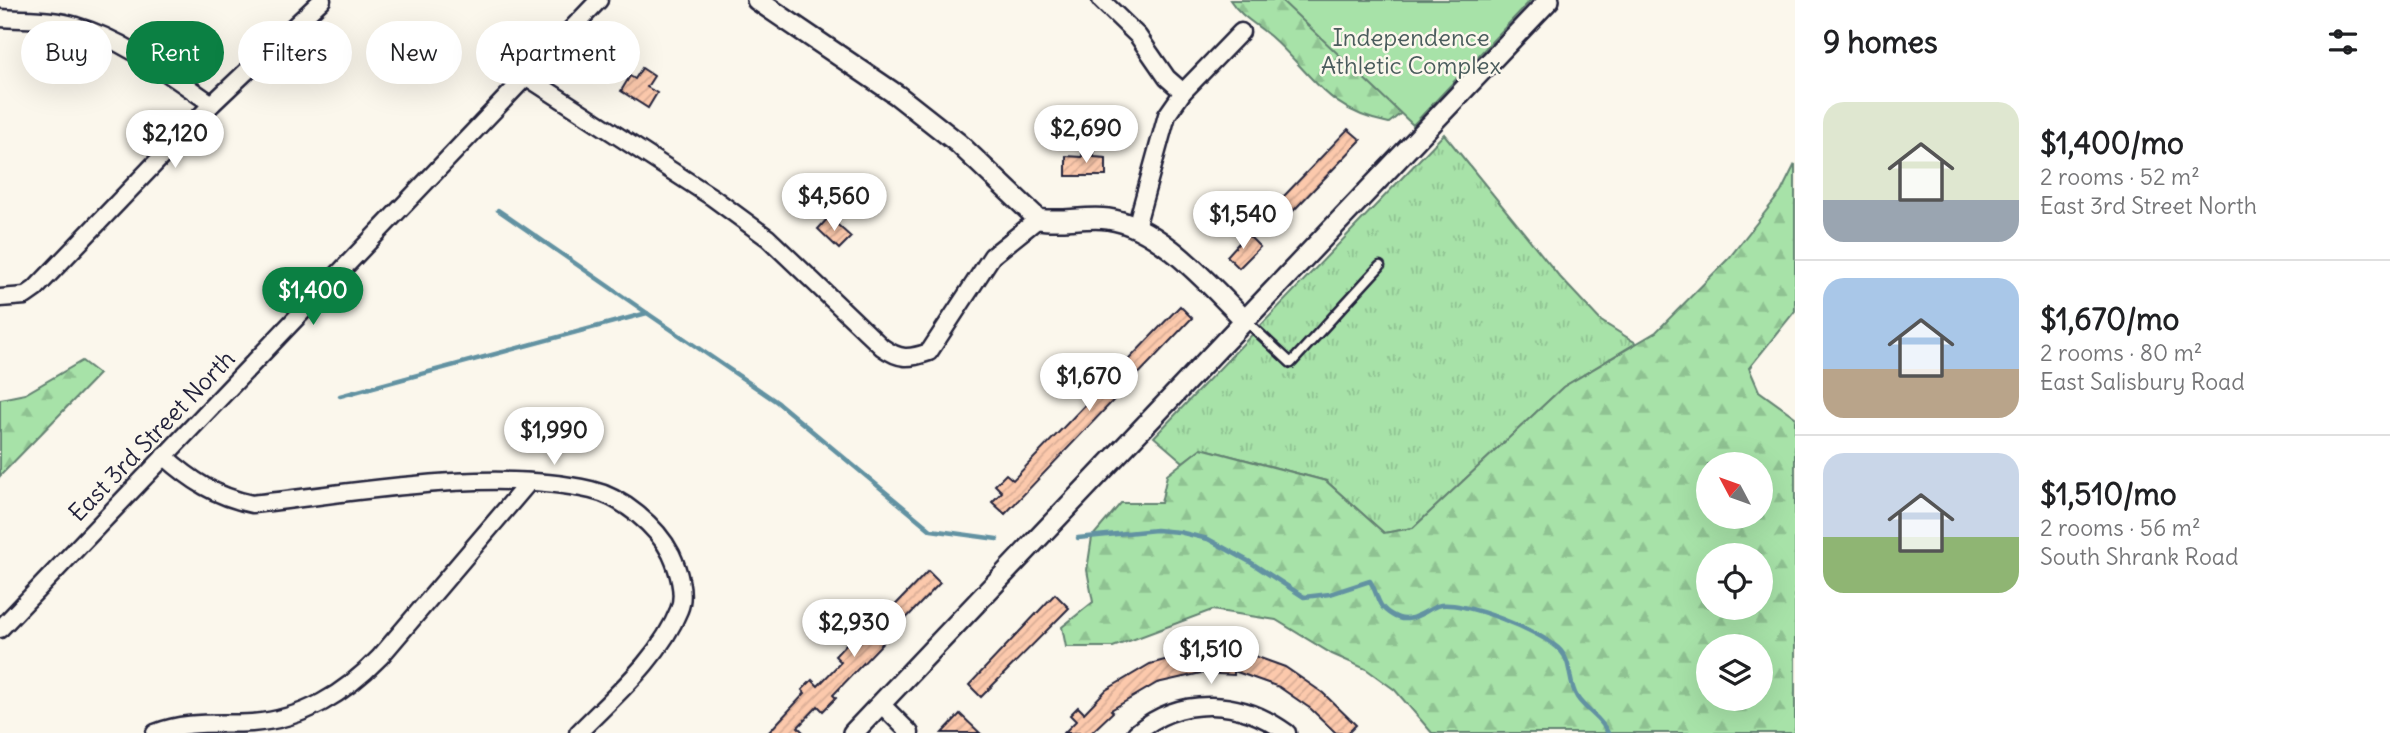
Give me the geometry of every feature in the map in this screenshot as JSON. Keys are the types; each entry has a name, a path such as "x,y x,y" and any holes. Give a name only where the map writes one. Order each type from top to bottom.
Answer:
{"street":[{"path":"4,299 35,289 212,104 322,0"},
{"name":"East 3rd Street North","path":"580,21 599,0"},
{"path":"757,0 917,111 958,143 1038,219"},
{"path":"1101,0 1138,36 1167,78 1183,92"},
{"path":"853,733 1549,0"},
{"path":"0,18 56,21 77,26 128,47 212,104"},
{"path":"1136,227 1167,115 1183,92 1241,32"},
{"name":"East 3rd Street North","path":"0,629 521,84"},
{"path":"536,84 712,197 768,238 897,358 912,358 929,352 992,256 1038,219 1110,219 1136,227 1161,241 1245,320"},
{"path":"164,456 204,489 228,499 252,504 470,482 529,482 593,490 625,505 663,538 679,571 680,608 644,664 587,730"},
{"path":"155,733 194,723 253,723 290,716 330,701 357,681 380,657 529,482"},
{"path":"881,704 910,733"},
{"path":"1136,733 1159,716 1212,705 1246,710 1287,733"}],"lane":[{"path":"1245,320 1291,363 1380,266"}],"green space":[{"name":"Independence Athletic Complex","path":"1230,0 1511,0 1410,106 1389,123 1350,110 1335,100 1270,36 1238,11"},
{"name":"Independence Athletic Complex","path":"1281,0 1531,0 1413,125"},
{"path":"1444,134 1559,276 1601,321 1636,343 1563,387 1413,528 1384,533 1326,481 1202,448 1183,462 1154,437"},
{"path":"1795,164 1795,311 1749,368 1759,391 1795,417 1795,733 1432,733 1395,690 1366,669 1332,654 1276,620 1212,610 1113,647 1066,647 1062,627 1093,602 1087,570 1092,537 1121,503 1161,503 1167,475 1201,448 1326,481 1384,533 1413,528 1563,387 1656,332 1729,258 1781,192"},
{"path":"82,361 99,374 0,476 0,399 25,394"}],"building":[{"path":"642,68 654,76 647,87 657,93 648,108 621,91 625,84 640,84"},
{"path":"1348,129 1361,140 1275,230 1263,218"},
{"path":"1083,147 1094,147 1094,157 1106,158 1106,176 1066,176 1066,156 1082,157"},
{"path":"829,217 851,237 839,249 818,229"},
{"path":"1247,234 1260,247 1239,268 1227,256"},
{"path":"1180,306 1192,318 1005,514 992,502 1002,492 995,485 1006,474 1013,480"},
{"path":"928,571 940,583 833,695 836,698 823,711 818,706 798,727 804,733 768,733 805,693 802,690 812,680 818,686 841,662 835,656 848,642 854,648"},
{"path":"1055,594 1069,608 981,697 969,685"},
{"path":"1203,646 1214,646 1214,654 1252,655 1285,667 1323,693 1356,725 1348,733 1336,733 1311,709 1279,687 1234,671 1234,675 1201,673 1157,683 1111,710 1113,712 1091,733 1064,733 1076,721 1070,715 1078,707 1084,713 1106,690 1150,664 1202,650"},
{"path":"960,714 980,733 942,733"}],"waterway":[{"path":"498,210 647,313"},
{"path":"340,396 647,313 777,402 931,530 997,539"},
{"path":"1078,538 1156,530 1179,532 1208,539 1304,597 1330,594 1370,581 1383,607 1398,618 1410,619 1437,606 1448,605 1502,619 1538,635 1561,651 1567,661 1577,697 1608,733"}]}
